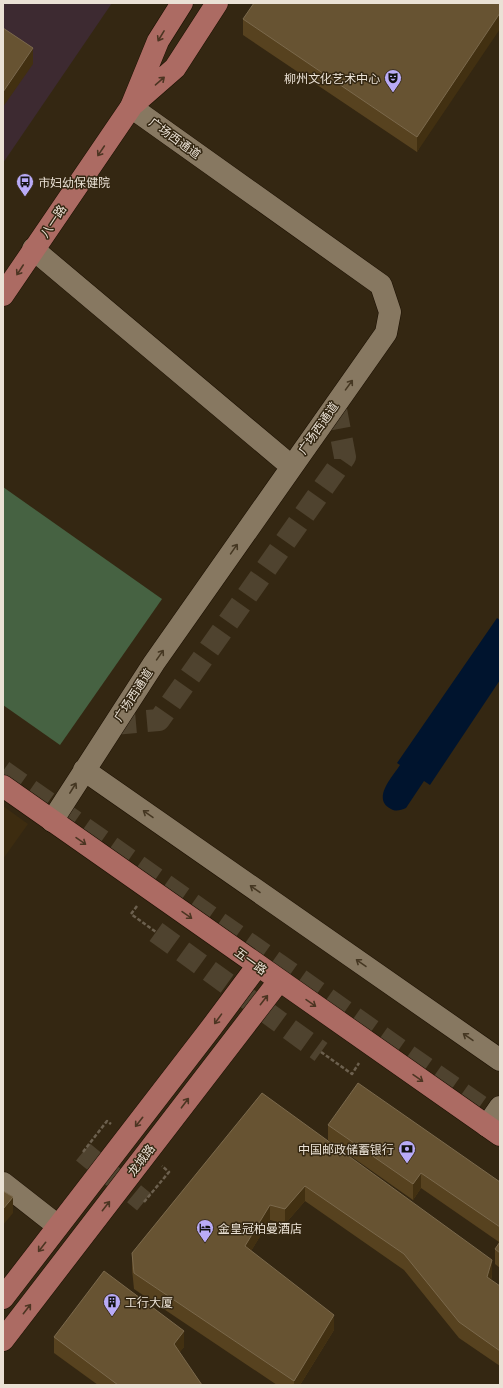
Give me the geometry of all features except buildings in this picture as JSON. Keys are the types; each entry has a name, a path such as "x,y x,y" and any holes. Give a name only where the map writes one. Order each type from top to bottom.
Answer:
{"main road":[{"name":"八一路","path":"3,295 131,107 158,41 182,3"},
{"name":"八一路","path":"131,107 175,68 217,3"},
{"name":"五一路","path":"3,786 494,1131"},
{"name":"龙城路","path":"3,1298 211,1028 258,964"},
{"name":"龙城路","path":"3,1340 279,981"}],"street":[{"name":"广场西通道","path":"52,821 154,663 291,466 386,333 390,312 381,285 131,107"},
{"path":"33,249 291,466"},
{"path":"84,770 500,1060"},
{"path":"494,1131 500,1107"},
{"path":"3,1183 58,1226"}],"path":[{"path":"150,890 131,914 156,932"},
{"path":"321,1052 352,1074 371,1046"}],"shaded area":[{"path":"3,3 112,3 3,163"},
{"path":"3,806 28,824 3,859"}],"green space":[{"path":"3,487 162,599 60,745 3,705"}],"water":[{"path":"497,618 500,620 500,680 430,785 424,781 406,808 397,811 391,809 385,805 383,794 385,787 400,765 397,763"}],"tunnel":[{"path":"114,724 159,720 345,457 335,404"},
{"path":"3,771 500,1120"},
{"path":"156,932 321,1052"},
{"path":"83,1152 144,1202"}],"place":[{"name":"柳州文化艺术中心","path":"393,93"},
{"name":"市妇幼保健院","path":"25,197"},
{"name":"中国邮政储蓄银行","path":"407,1164"},
{"name":"金皇冠柏曼酒店","path":"205,1243"},
{"name":"工行大厦","path":"112,1317"}]}
